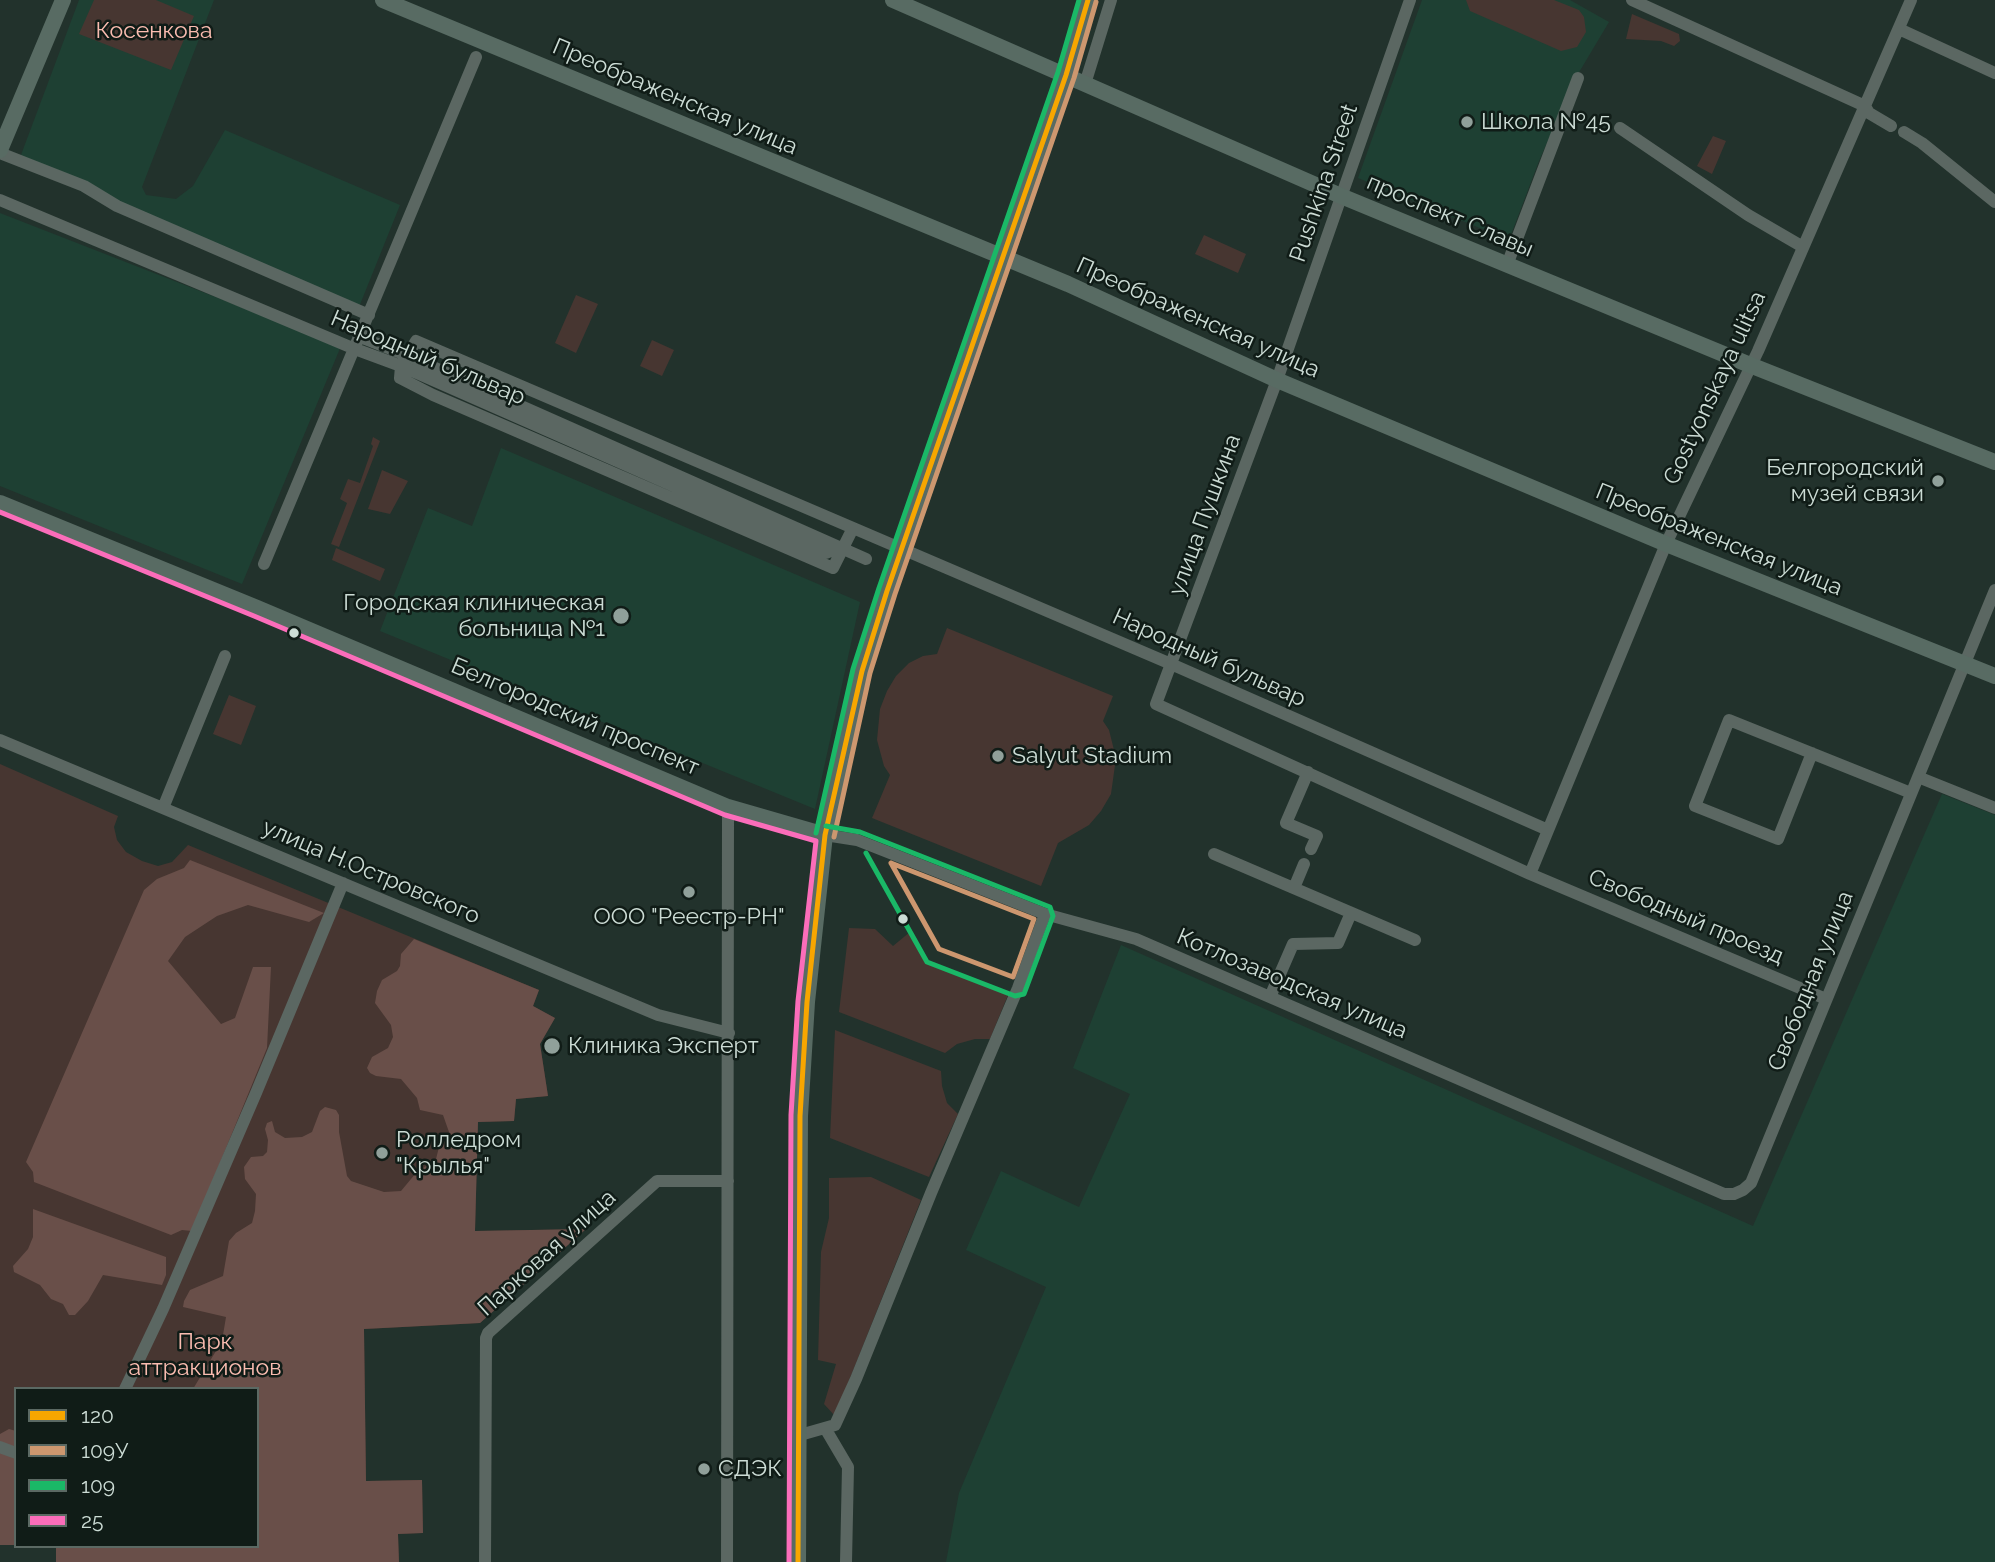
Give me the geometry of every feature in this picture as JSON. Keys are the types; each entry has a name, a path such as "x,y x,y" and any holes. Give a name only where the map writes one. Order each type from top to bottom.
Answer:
{"main road":[{"path":"0,152 63,0"},
{"name":"Преображенская улица","path":"383,0 1080,289 1277,380 1666,544 1995,676"},
{"name":"проспект Славы","path":"893,0 1341,196 1750,365 1995,462"},
{"path":"798,1562 800,1116 807,1002 825,838 862,671 901,548 1066,75 1088,0"},
{"name":"Белгородский проспект","path":"0,503 257,608 728,807 825,838"}],"street":[{"path":"1085,84 1111,0"},
{"name":"Pushkina Street","path":"1277,380 1410,0"},
{"path":"1632,0 1865,106 1869,113 1891,126"},
{"name":"Gostyonskaya ulitsa","path":"1530,874 1666,544 1750,365 1911,0"},
{"path":"1899,29 1995,73"},
{"path":"264,565 476,57"},
{"path":"1507,265 1578,78"},
{"path":"1620,128 1748,215 1803,247"},
{"path":"1904,132 1922,143 1995,202"},
{"name":"Народный бульвар","path":"0,152 84,186 117,206 369,315"},
{"name":"Народный бульвар","path":"0,200 357,343 402,366 433,395 833,568 840,549"},
{"name":"Народный бульвар","path":"402,366 415,341 1171,664 1548,830"},
{"path":"402,366 866,559"},
{"name":"улица Пушкина","path":"1277,380 1156,704 1308,772"},
{"path":"840,549 853,528"},
{"name":"Свободная улица","path":"1734,1194 1751,1183 1995,590"},
{"path":"163,808 226,656"},
{"path":"1812,753 1778,839 1695,806 1730,720 1812,753 1911,793"},
{"name":"улица Н.Островского","path":"0,740 658,1015 729,1033"},
{"path":"1311,849 1317,836 1286,822 1308,772 1530,874"},
{"path":"1918,777 1995,808"},
{"path":"727,1562 728,807"},
{"name":"Котлозаводская улица","path":"825,838 857,840 1045,914 1136,939 1724,1194 1734,1194"},
{"path":"1214,855 1415,940"},
{"path":"1294,888 1304,864"},
{"name":"Свободный проезд","path":"1530,874 1826,999"},
{"path":"126,1387 163,1309 343,883"},
{"path":"1270,997 1293,944 1338,943 1351,913"},
{"path":"800,1435 835,1425 1018,988 1045,914"},
{"name":"Парковая улица","path":"485,1562 488,1333 657,1181 728,1181"},
{"path":"825,1429 848,1467 846,1562"}],"shaded area":[{"path":"79,0 214,0 142,187 146,195 176,199 193,186 225,130 400,205 359,307 18,163"},
{"name":"Школа №45","path":"1422,0 1570,0 1609,22 1575,79 1539,161 1509,240 1358,178"},
{"path":"0,213 341,346 242,584 0,486"},
{"name":"Городская клиническая больница №1","path":"501,448 860,602 815,809 380,631 428,508 472,526"},
{"path":"1942,794 1995,815 1995,1562 946,1562 959,1493 1046,1287 966,1250 1001,1171 1079,1207 1130,1094 1073,1068 1121,945 1753,1226"},
{"path":"190,860 324,913 309,922 248,905 217,916 185,937 168,961 221,1024 235,1018 253,967 271,967 267,1048 192,1231 182,1230 171,1235 34,1182 33,1172 26,1162 144,890 157,879 184,868"},
{"path":"414,939 539,990 533,1006 555,1018 540,1044 548,1096 516,1099 514,1121 478,1122 475,1231 586,1229 480,1323 364,1329 366,1481 422,1480 423,1533 398,1534 399,1562 56,1562 56,1548 259,1548 259,1387 194,1387 222,1341 226,1317 183,1307 184,1301 190,1290 223,1276 229,1241 252,1223 256,1194 245,1179 244,1167 251,1157 263,1156 267,1152 267,1123 272,1121 275,1132 285,1138 302,1137 312,1132 320,1111 325,1107 336,1110 339,1115 339,1132 347,1176 351,1181 384,1192 401,1191 416,1173 436,1159 439,1147 449,1132 443,1115 420,1110 417,1098 401,1079 376,1076 367,1068 372,1057 388,1048 393,1037 391,1025 375,1003 382,980 397,971 400,966 401,954"},
{"path":"33,1209 166,1257 166,1275 162,1285 103,1275 88,1301 75,1315 69,1315 63,1304 51,1299 40,1285 14,1272 13,1266 28,1249 33,1237"},
{"path":"9,1429 14,1430 14,1545 0,1545 0,1434"}],"green space":[{"name":"Косенкова","path":"94,0 156,0 194,16 171,70 79,34"},
{"path":"1466,0 1554,0 1579,10 1584,17 1586,32 1577,47 1561,51 1470,11"},
{"path":"1632,14 1679,34 1680,41 1674,46 1661,41 1626,39"},
{"path":"1713,136 1726,141 1712,174 1697,166"},
{"path":"1204,235 1246,254 1238,273 1195,254"},
{"path":"576,295 598,304 576,353 555,343"},
{"path":"652,340 674,350 662,376 640,366"},
{"path":"373,437 380,441 339,547 331,544 347,503 340,499 348,479 360,483 373,446"},
{"path":"382,470 408,481 390,514 368,509"},
{"path":"336,548 385,569 380,581 332,560"},
{"name":"Salyut Stadium","path":"947,628 1113,696 1103,721 1109,730 1116,758 1111,794 1089,825 1058,843 1041,886 872,818 890,775 884,766 877,740 880,709 887,691 896,676 909,663 923,656 937,654"},
{"path":"229,695 256,706 241,745 213,734"},
{"name":"Парк аттракционов","path":"0,764 118,816 114,827 117,840 126,852 142,861 158,866 172,862 188,845 539,990 533,1006 555,1018 540,1044 548,1096 516,1099 514,1121 478,1122 475,1231 586,1229 480,1323 364,1329 366,1481 422,1480 423,1533 398,1534 399,1562 56,1562 56,1548 259,1548 259,1387 14,1387 14,1545 0,1545"},
{"path":"849,928 875,929 893,946 910,932 927,963 1008,995 990,1039 975,1039 957,1044 945,1053 839,1012"},
{"path":"835,1030 941,1071 947,1103 958,1114 929,1177 830,1138"},
{"path":"871,1177 921,1200 835,1416 824,1404 836,1364 818,1360 821,1252 829,1218 829,1178"}],"transit line":[{"name":"109","path":"816,833 853,669 1058,72 1079,0"},
{"name":"120","path":"798,1562 800,1116 807,1002 825,835 862,671 887,591 1066,75 1088,0"},
{"name":"109У","path":"834,837 870,673 1074,78 1096,2"},
{"name":"25","path":"0,512 725,815 816,841 798,1001 791,1115 789,1562"},
{"name":"109","path":"826,826 860,832 1050,907 1053,916 1024,994 1015,996 927,962 866,853"},
{"name":"109У","path":"891,863 1034,919 1013,977 939,949 891,863"}],"place":[{"name":"Школа №45","path":"1467,122"},
{"name":"Белгородский музей связи","path":"1938,481"},
{"name":"Городская клиническая больница №1","path":"621,616"},
{"name":"Salyut Stadium","path":"998,756"},
{"name":"ООО \"Реестр-РН\"","path":"689,892"},
{"name":"Клиника Эксперт","path":"552,1046"},
{"name":"Ролледром \"Крылья\"","path":"382,1153"},
{"name":"СДЭК","path":"704,1469"}]}
